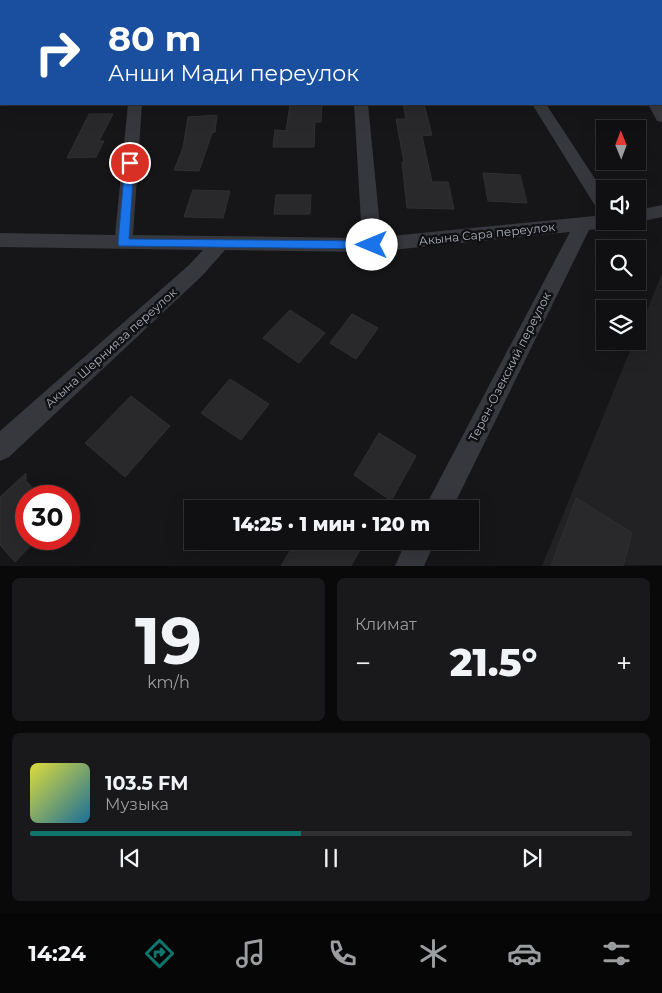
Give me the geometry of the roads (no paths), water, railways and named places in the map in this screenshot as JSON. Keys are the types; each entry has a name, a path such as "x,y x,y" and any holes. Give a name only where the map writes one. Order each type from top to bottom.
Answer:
{"street":[{"path":"123,243 135,105"},
{"path":"361,105 372,245"},
{"path":"540,105 596,194"},
{"path":"656,105 662,118"},
{"path":"646,214 662,211"},
{"name":"Акына Сара переулок","path":"0,240 372,245 596,223"},
{"name":"Терен-Озекский переулок","path":"443,500 583,224"},
{"name":"Акына Шернияза переулок","path":"0,448 196,270 219,244"},
{"path":"409,566 417,550"}]}
